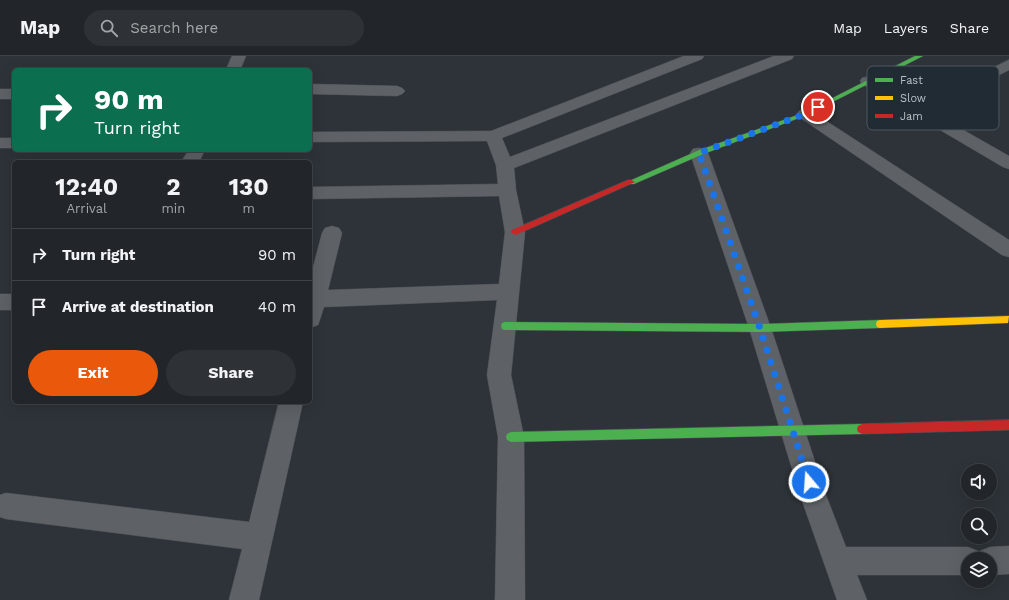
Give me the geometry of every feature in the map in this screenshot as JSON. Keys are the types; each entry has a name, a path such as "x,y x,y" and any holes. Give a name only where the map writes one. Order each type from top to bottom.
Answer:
{"street":[{"path":"234,68 239,56"},
{"path":"312,137 493,136 697,56"},
{"path":"505,165 787,56"},
{"path":"899,66 920,56"},
{"path":"999,69 1009,64"},
{"path":"515,232 699,153 805,114 867,81"},
{"path":"312,89 396,91"},
{"path":"0,94 12,94"},
{"path":"805,114 1009,250"},
{"path":"952,130 1009,163"},
{"path":"493,136 505,165 507,190 515,232 499,375 511,437 510,600"},
{"path":"0,143 12,143"},
{"path":"699,153 760,328 813,495 839,561 852,600"},
{"path":"312,193 507,190"},
{"path":"332,233 312,299 508,292"},
{"path":"0,302 12,302"},
{"path":"505,326 760,328 1008,318"},
{"path":"244,600 291,404"},
{"path":"511,437 792,429 1009,425"},
{"path":"6,506 259,537"},
{"path":"997,560 1009,560"},
{"path":"839,561 961,561"}],"traffic: fast":[{"path":"900,66 920,56"},
{"path":"631,182 699,153 805,114 867,83"},
{"path":"505,326 760,328 880,324"},
{"path":"511,437 862,429"}],"traffic: slow":[{"path":"880,324 1008,319"}],"traffic: jam":[{"path":"515,232 631,182"},
{"path":"862,429 1009,425"}],"route":[{"path":"809,482 760,328 699,153 805,114 818,107"}]}
